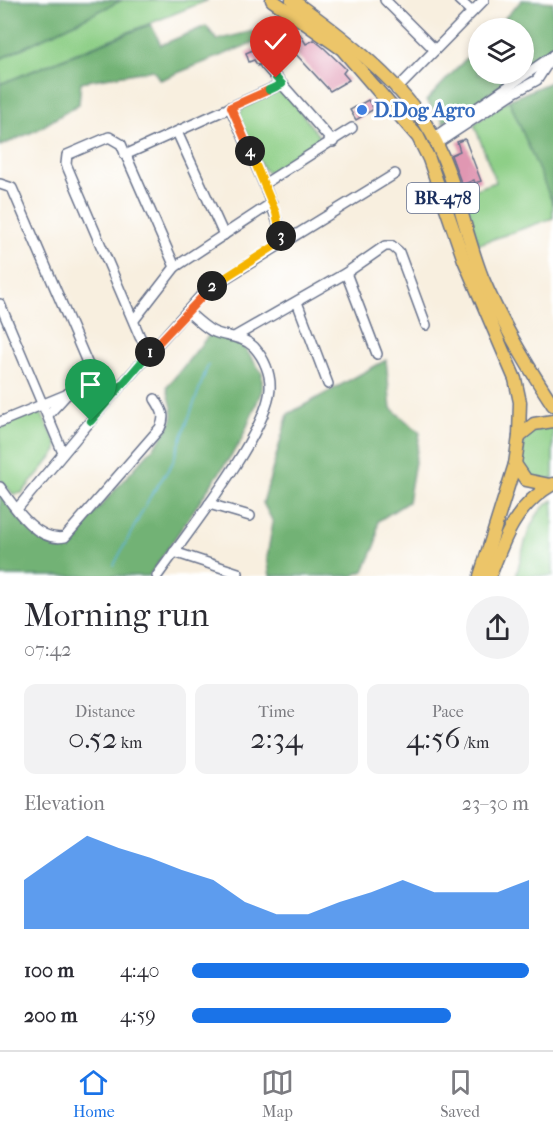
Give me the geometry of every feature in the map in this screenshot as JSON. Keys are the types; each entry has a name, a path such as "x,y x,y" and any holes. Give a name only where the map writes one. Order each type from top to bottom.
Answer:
{"main road":[{"name":"BR-478","path":"281,2 350,57 418,137 429,159 464,260 515,379 520,402 515,464"},
{"name":"BR-478","path":"281,2 349,41 425,123 435,141 482,277 507,329 553,405"},
{"path":"350,57 358,61 385,88 396,90"},
{"path":"519,436 534,424 553,421"},
{"path":"515,464 526,480 551,485"},
{"path":"480,576 515,464"},
{"path":"490,576 517,514 551,485"}],"street":[{"path":"385,0 435,50"},
{"path":"459,0 472,12"},
{"path":"396,90 484,0"},
{"path":"435,141 537,80 552,56"},
{"path":"265,65 333,141"},
{"path":"125,155 282,84"},
{"path":"231,107 280,225 288,238"},
{"path":"264,184 352,128"},
{"path":"177,132 224,235"},
{"path":"150,351 144,343 65,159 70,153 105,138 114,138 121,144 175,267"},
{"path":"17,509 27,494 150,351 216,282 395,174"},
{"path":"3,184 12,188 98,388 108,400"},
{"path":"134,320 175,267 253,218 272,203"},
{"path":"253,218 276,213"},
{"path":"392,246 396,235"},
{"path":"243,338 259,324 346,273 385,246 392,246 399,252 426,326"},
{"path":"346,273 377,354"},
{"path":"128,306 150,301"},
{"path":"297,302 328,384"},
{"path":"0,304 63,453"},
{"path":"157,576 239,459 268,399 269,378 262,358 254,347 243,338 212,330 187,311"},
{"path":"139,330 158,343"},
{"path":"93,372 104,386 116,391"},
{"path":"49,416 68,394 93,372"},
{"path":"0,422 68,394"},
{"path":"0,487 34,528 62,538 70,533 160,428 164,420 163,412 155,399"},
{"path":"49,416 59,431 73,441"},
{"path":"9,500 27,494"},
{"path":"209,504 250,516"},
{"path":"174,552 238,573"}],"green space":[{"path":"0,0 122,0 0,59"},
{"path":"122,0 208,0 0,84 0,59"},
{"path":"522,0 553,2 553,49 534,60 534,18 505,18"},
{"path":"151,24 161,45 206,26 217,40 253,31 260,40 160,80 153,70 81,82 79,104 37,130 0,146 0,84"},
{"path":"468,57 468,84 503,84 443,123 443,119 426,101"},
{"path":"553,81 553,204 509,100"},
{"path":"276,91 287,94 321,139 313,149 297,160 267,172 239,117 243,106"},
{"path":"397,97 427,139 452,198 447,199 425,142"},
{"path":"509,100 553,203 553,218 479,244 461,194 496,182 474,124"},
{"path":"209,335 230,338 244,347 262,373 262,390 241,441 149,576 0,576 0,494 21,521 38,534 48,539 70,540 160,440 173,414 167,387"},
{"path":"386,360 391,408 420,433 408,502 378,521 376,544 364,571 352,576 270,576 267,557 273,522 263,503 288,414"},
{"path":"34,412 42,415 57,444 57,451 22,493 13,494 0,479 0,428"},
{"path":"553,423 553,479 533,479 521,464 525,434"},
{"path":"553,500 553,576 516,576 532,523 545,506"}],"building":[{"path":"294,32 300,34 306,44 314,40 324,48 346,69 343,73 349,80 330,91 292,50 270,60 263,59 258,66 254,60 249,62 246,53"},
{"name":"D.Dog Agro","path":"368,100 374,109 356,120 350,110"},
{"path":"465,139 481,181 475,183 474,180 462,185 451,155 460,151 457,142"}],"waterway":[{"path":"114,565 150,497 172,464 208,365"}],"place":[{"name":"D.Dog Agro","path":"362,110"}],"route":[{"path":"91,421 205,291 284,240 272,203 231,107 282,84 276,78"}]}
